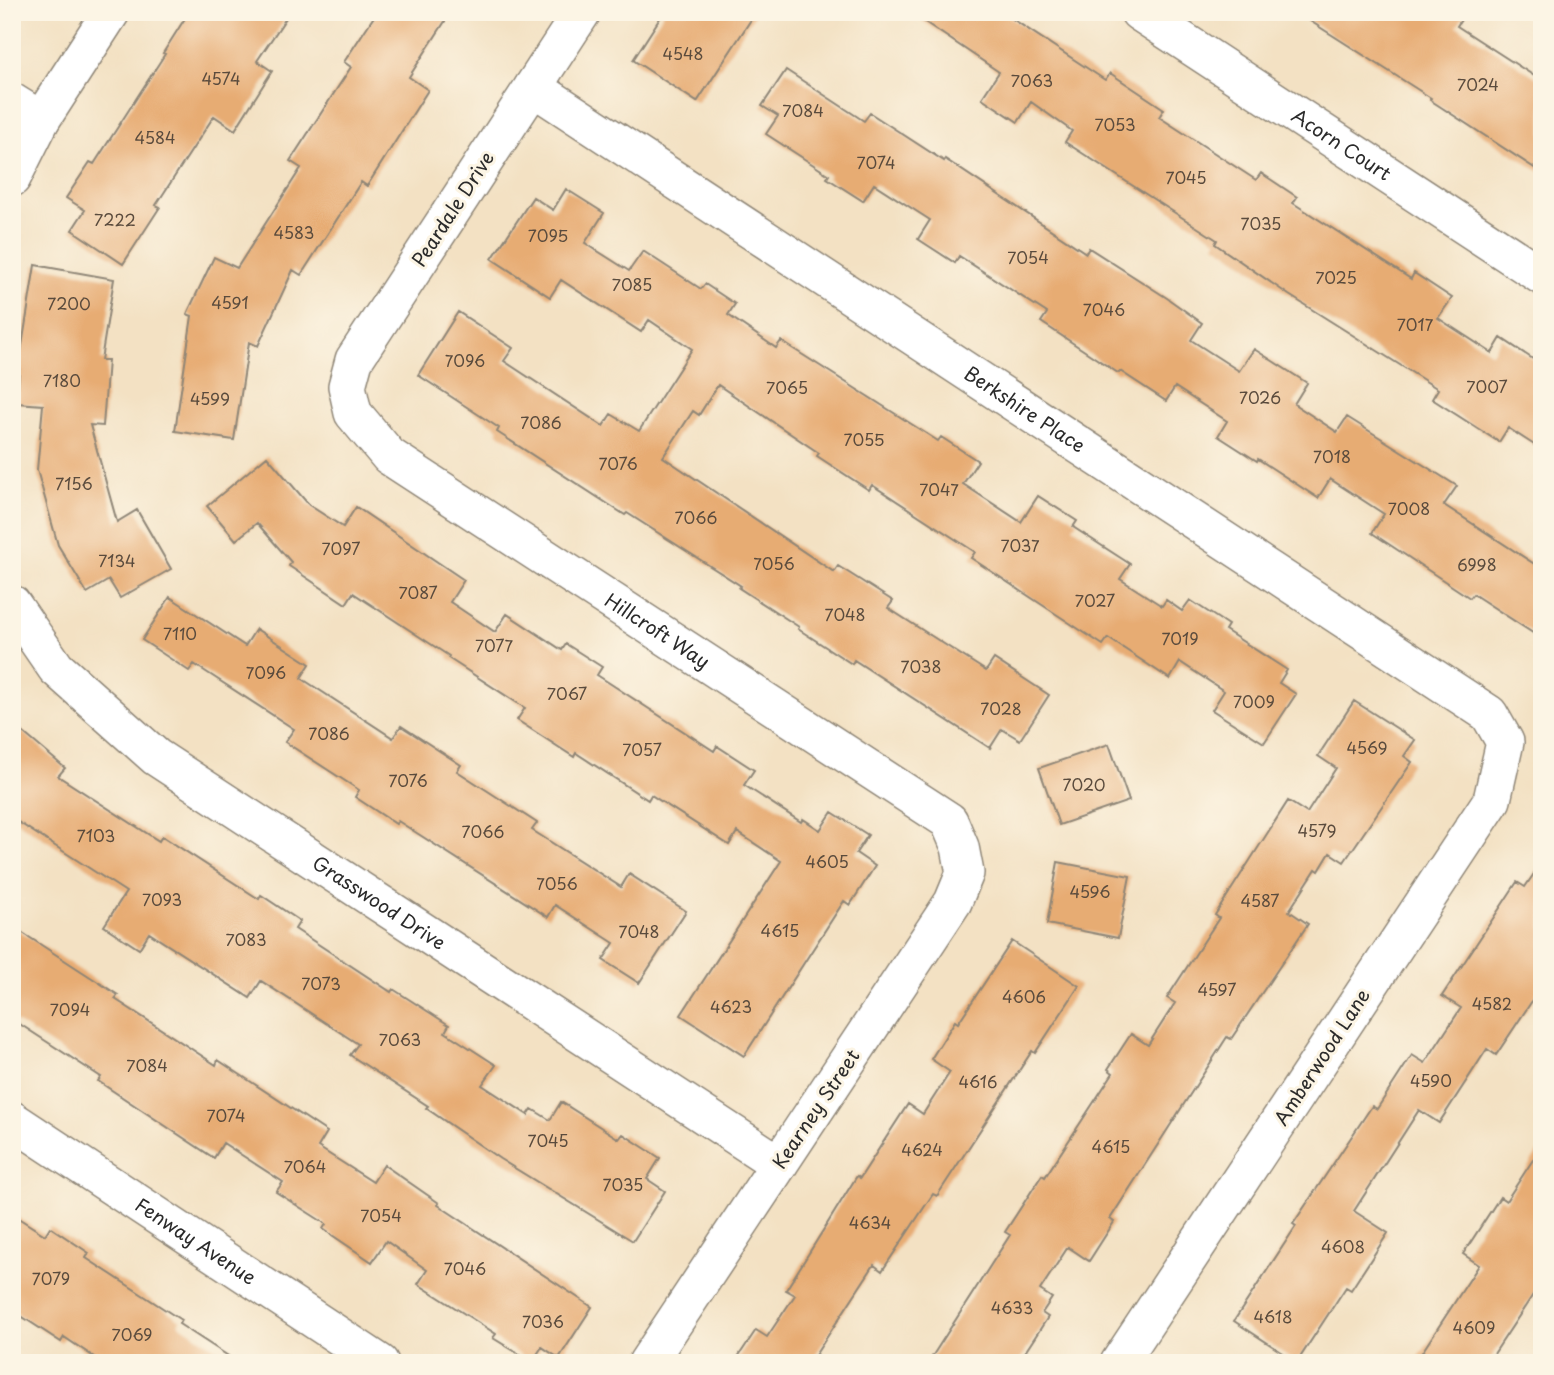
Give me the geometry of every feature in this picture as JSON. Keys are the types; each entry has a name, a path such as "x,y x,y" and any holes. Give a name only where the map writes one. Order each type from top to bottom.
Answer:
{"street":[{"path":"12,178 27,111 111,12"},
{"name":"Peardale Drive","path":"353,413 347,386 354,360 582,12"},
{"name":"Acorn Court","path":"1139,12 1542,276"},
{"name":"Berkshire Place","path":"533,87 1489,715 1505,742"},
{"name":"Hillcroft Way","path":"353,413 389,456 948,821 960,847"},
{"name":"Grasswood Drive","path":"12,604 56,668 156,757 779,1164"},
{"name":"Amberwood Lane","path":"1134,1358 1492,800 1505,742"},
{"name":"Kearney Street","path":"647,1363 953,902 965,873 960,847"},
{"name":"Fenway Avenue","path":"12,1121 380,1363"}],"building":[{"path":"189,12 290,12 257,61 272,71 235,130 214,116 156,205 160,207 123,264 72,230 85,210 66,198 90,162 94,164"},
{"path":"377,12 451,12 409,77 428,90 367,186 361,182 301,275 293,270 258,346 249,342 234,440 175,431 192,316 187,314 214,257 237,268 301,168 290,161 351,67 344,62"},
{"path":"664,12 756,12 697,102 633,60"},
{"path":"910,12 1002,12 1105,80 1110,73 1164,109 1159,117 1256,180 1261,173 1297,197 1293,203 1411,279 1414,273 1452,298 1438,318 1492,353 1501,338 1542,365 1542,450 1508,428 1499,442 1432,399 1438,389 1289,295 1215,244 1217,240 1065,142 1072,131 1031,102 1018,122 982,98 999,72"},
{"path":"1296,12 1466,12 1457,26 1542,81 1542,173 1430,100 1431,98"},
{"path":"786,70 864,121 870,113 944,161 945,159 1086,253 1089,248 1167,298 1202,323 1191,340 1239,371 1254,349 1307,383 1294,404 1337,432 1347,417 1457,486 1444,505 1542,569 1542,639 1473,594 1470,598 1372,533 1384,514 1330,479 1318,498 1258,459 1257,461 1218,436 1227,421 1175,387 1166,401 1120,371 1118,373 1041,322 1047,313 959,256 955,263 918,239 930,220 874,184 863,201 766,134 778,116 762,106"},
{"path":"566,189 604,213 585,243 629,271 643,251 701,289 705,284 735,304 728,315 776,348 781,341 938,441 941,437 978,461 963,484 1021,522 1038,496 1077,521 1073,527 1130,564 1120,579 1162,606 1166,600 1182,611 1190,600 1228,625 1225,630 1287,670 1279,683 1296,694 1264,743 1212,710 1224,691 1180,662 1170,679 1108,638 1103,645 971,558 975,552 872,485 869,490 718,385 699,415 693,411 663,457 834,572 838,566 893,601 888,608 986,671 994,659 1049,695 1020,740 1002,729 990,748 854,660 852,664 798,629 799,627 739,588 741,586 497,432 499,428 418,375 458,312 513,348 504,361 603,426 611,414 639,431 692,349 649,320 641,332 561,280 550,297 492,259 533,197 553,210"},
{"path":"35,265 114,279 101,360 108,360 103,426 90,425 117,522 137,510 171,569 120,598 109,580 87,593 58,545 37,470 43,405 17,403 20,358"},
{"path":"267,456 309,505 343,527 356,507 464,580 450,602 495,632 507,614 562,650 566,644 602,667 597,675 714,751 717,746 754,770 744,785 801,822 803,819 820,830 832,812 868,835 856,853 875,866 850,905 844,901 744,1056 681,1015 781,861 737,832 729,845 651,795 648,800 576,753 574,757 517,720 525,708 448,658 449,656 353,593 346,604 289,566 291,562 257,523 236,540 207,506"},
{"path":"170,597 245,646 256,629 310,664 301,678 393,738 401,726 461,765 457,771 537,823 532,830 621,887 629,874 686,911 639,983 603,960 614,943 555,905 548,917 398,821 396,824 355,797 359,790 285,742 294,729 194,664 189,671 142,640"},
{"path":"1354,701 1415,740 1404,756 1412,762 1344,862 1330,853 1319,871 1316,869 1289,911 1308,924 1231,1039 1227,1037 1110,1219 1114,1222 1089,1261 1068,1247 1040,1290 1052,1298 1042,1313 1048,1317 1018,1363 928,1363 1010,1235 1005,1232 1042,1175 1045,1177 1113,1073 1108,1069 1131,1034 1148,1045 1175,1003 1167,998 1219,918 1215,915 1288,801 1307,813 1336,768 1318,756"},
{"path":"12,723 65,768 58,776 159,841 162,836 259,899 261,895 300,921 295,929 391,992 393,989 449,1025 445,1032 496,1065 482,1085 528,1115 532,1109 550,1120 561,1102 619,1139 623,1134 660,1158 647,1179 665,1191 633,1241 500,1159 426,1108 428,1106 350,1055 358,1044 261,981 250,998 149,933 139,949 104,926 126,892 12,818"},
{"path":"1109,744 1129,801 1059,825 1039,768"},
{"path":"1058,862 1130,876 1118,938 1047,924"},
{"path":"1542,862 1542,986 1496,1055 1487,1049 1439,1123 1419,1110 1354,1211 1388,1233 1351,1290 1346,1287 1297,1362 1234,1321 1296,1226 1293,1224 1372,1106 1377,1109 1412,1055 1425,1063 1461,1008 1442,996 1517,882 1525,887"},
{"path":"12,926 118,995 115,999 216,1065 218,1060 327,1132 318,1147 373,1182 384,1165 439,1203 438,1205 592,1307 559,1358 542,1347 532,1362 493,1338 496,1334 418,1284 427,1270 386,1241 372,1262 323,1229 326,1224 276,1192 283,1182 223,1143 214,1158 98,1081 101,1077 12,1019"},
{"path":"1012,941 1079,986 1035,1053 1032,1051 937,1196 933,1194 882,1271 874,1265 810,1363 734,1363 756,1330 767,1337 795,1295 786,1290 857,1176 860,1178 908,1104 923,1114 950,1072 931,1059"},
{"path":"1542,1146 1542,1281 1488,1363 1415,1363 1479,1265 1463,1254 1500,1197 1506,1201"},
{"path":"12,1214 45,1235 50,1227 89,1253 86,1258 181,1320 179,1324 239,1363 103,1363 64,1337 61,1342 12,1310"}]}
